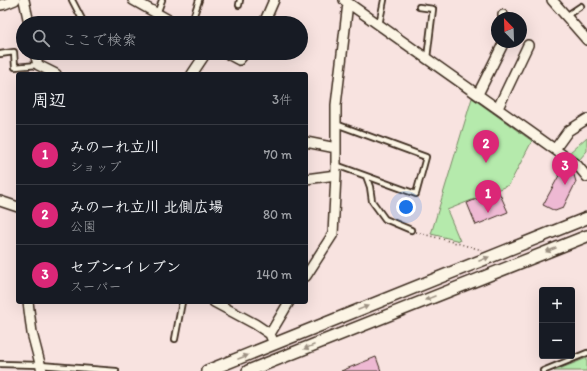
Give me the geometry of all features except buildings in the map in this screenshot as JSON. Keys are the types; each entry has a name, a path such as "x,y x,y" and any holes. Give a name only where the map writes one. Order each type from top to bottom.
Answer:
{"street":[{"path":"0,5 15,0"},
{"path":"24,0 27,16"},
{"path":"267,16 274,0"},
{"path":"552,0 587,40"},
{"path":"137,1 161,16"},
{"path":"308,273 333,234 336,175 336,105 346,2 555,149 578,166 587,177"},
{"path":"498,108 528,46"},
{"path":"478,94 501,48"},
{"path":"37,60 38,65 52,72"},
{"path":"193,72 201,60"},
{"path":"555,149 568,130 587,119"},
{"path":"308,142 336,148"},
{"path":"308,179 336,175"},
{"path":"0,201 16,206"},
{"path":"213,370 272,339 587,218"},
{"path":"248,371 587,236"},
{"path":"28,304 32,333 41,368"},
{"path":"218,304 255,324 272,339"},
{"path":"272,339 288,304"}],"lane":[{"path":"72,0 80,16"},
{"path":"157,14 162,0"},
{"path":"194,15 199,0"},
{"path":"239,5 240,0"},
{"path":"379,24 384,0"},
{"path":"566,16 581,6"},
{"path":"419,7 433,9 427,58"},
{"path":"0,54 14,52 14,67 38,65"},
{"path":"336,124 426,157 416,194 336,165"},
{"path":"366,176 370,187 372,201 385,220 411,230"},
{"path":"175,339 182,304"},
{"path":"543,371 587,353"},
{"path":"0,364 41,368 116,371"}],"path":[{"path":"411,230 485,251"}],"green space":[{"path":"472,98 532,141 509,185 447,210 460,241 431,234"},
{"path":"587,137 587,151 579,160 569,153"},
{"path":"587,358 587,371 554,371"}],"place":[{"name":"みのーれ立川 北側広場","path":"486,163"},
{"name":"セブン-イレブン","path":"565,185"},
{"name":"みのーれ立川","path":"488,213"}]}
